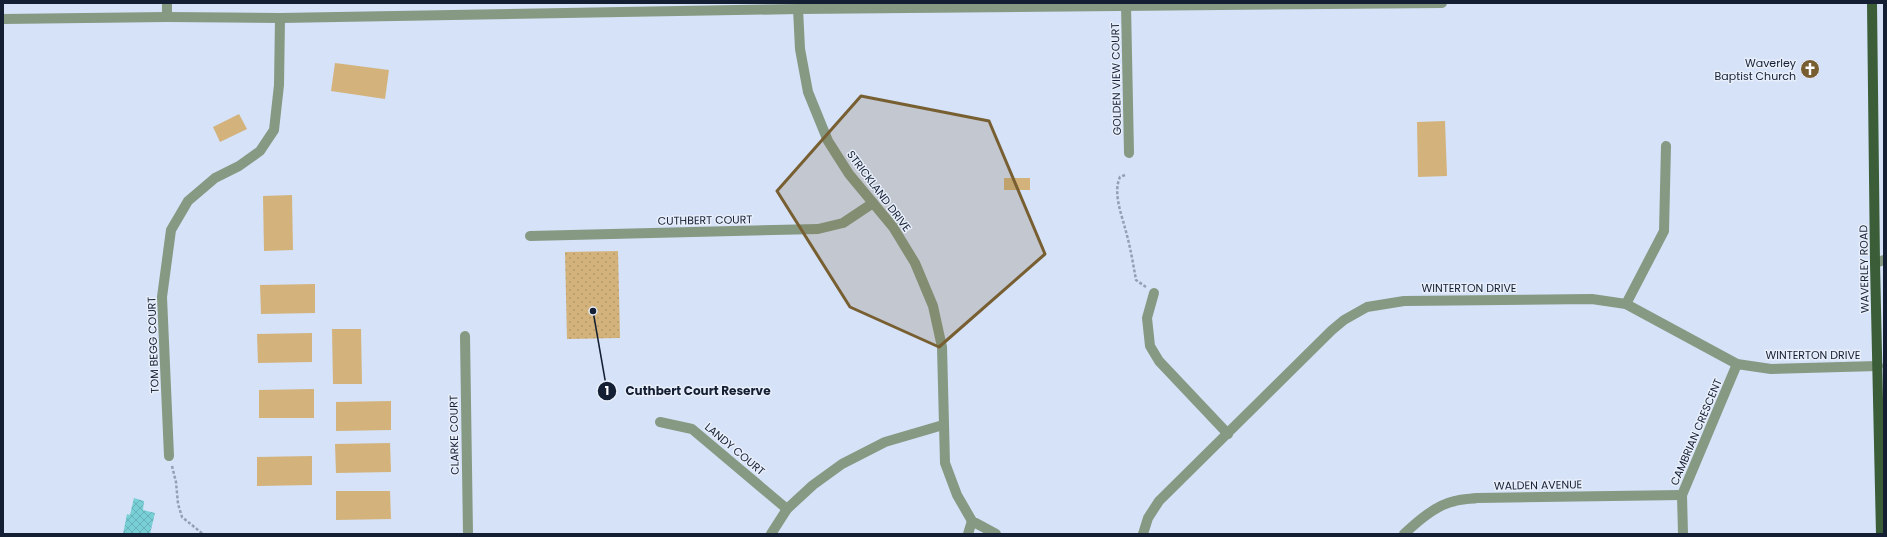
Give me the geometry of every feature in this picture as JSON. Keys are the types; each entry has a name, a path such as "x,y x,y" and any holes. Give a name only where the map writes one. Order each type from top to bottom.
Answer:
{"main road":[{"name":"WAVERLEY ROAD","path":"1872,3 1879,262 1878,366 1881,534"}],"street":[{"path":"167,3 167,17"},
{"path":"3,19 167,17 280,18 716,7 798,9 1442,3"},
{"name":"GOLDEN VIEW COURT","path":"1126,5 1129,153"},
{"name":"STRICKLAND DRIVE","path":"798,9 800,49 808,92 828,141 849,174 893,227 915,263 933,306 942,347 945,463 957,495 972,521"},
{"name":"TOM BEGG COURT","path":"169,456 162,298 171,230 188,201 216,178 239,166 260,152 274,130 279,85 280,18"},
{"path":"1626,304 1664,231 1666,146"},
{"name":"CUTHBERT COURT","path":"530,236 818,230 843,223 873,203"},
{"path":"1154,293 1147,318 1150,346 1159,361 1228,434"},
{"name":"WINTERTON DRIVE","path":"1142,534 1148,518 1159,501 1332,330 1344,320 1367,307 1385,303 1412,301 1592,300 1626,304 1737,364 1771,368 1878,366"},
{"name":"CLARKE COURT","path":"465,336 468,534"},
{"name":"CAMBRIAN CRESCENT","path":"1683,534 1682,495 1737,364"},
{"name":"LANDY COURT","path":"660,422 692,429 787,509"},
{"path":"771,534 787,509 813,485 842,464 885,442 943,425"},
{"name":"WALDEN AVENUE","path":"1404,534 1419,521 1438,508 1454,501 1477,498 1682,495"},
{"path":"968,534 972,521 996,534"}],"path":[{"path":"1125,175 1120,177 1117,183 1120,215 1125,227 1136,280 1154,293"},
{"path":"169,456 176,482 178,504 182,517 202,534"}],"highlighted area":[{"path":"861,96 989,121 1045,254 939,347 850,307 777,191"}],"shaded area":[{"path":"335,63 389,70 385,99 331,91"},
{"path":"239,114 247,129 220,142 213,127"},
{"path":"1445,121 1447,176 1418,177 1417,122"},
{"path":"1004,178 1030,178 1030,190 1004,190"},
{"path":"292,195 293,250 264,251 263,196"},
{"path":"618,251 620,338 567,339 565,252"},
{"path":"315,284 315,313 261,314 260,285"},
{"path":"332,329 361,329 362,384 333,384"},
{"path":"312,333 312,362 258,363 257,334"},
{"path":"314,389 314,418 259,418 259,390"},
{"path":"391,401 391,430 336,431 336,402"},
{"path":"390,443 391,472 336,473 335,444"},
{"path":"312,456 312,485 257,486 257,457"},
{"path":"336,491 390,491 391,519 336,520"}],"building":[{"path":"134,498 144,501 143,510 155,513 150,534 123,534 127,514 130,515"}],"place":[{"name":"Waverley Baptist Church","path":"1810,69"},
{"name":"Cuthbert Court Reserve","path":"593,311"}]}
